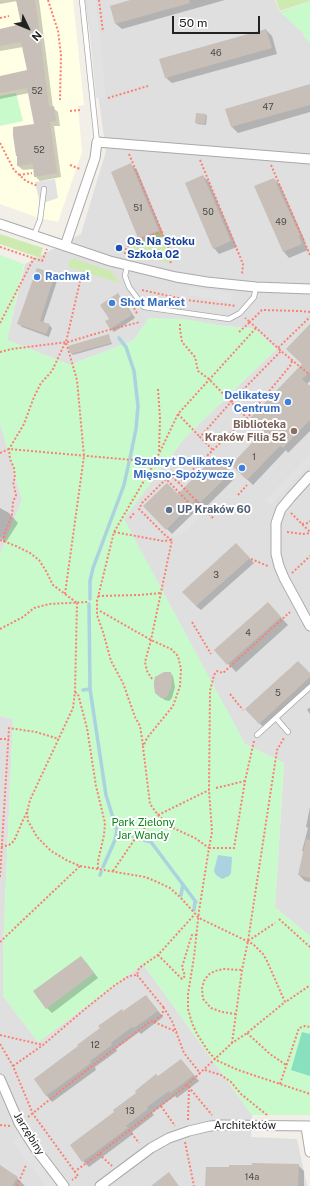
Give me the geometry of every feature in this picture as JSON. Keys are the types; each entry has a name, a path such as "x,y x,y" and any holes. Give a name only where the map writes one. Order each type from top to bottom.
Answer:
{"street":[{"path":"66,246 95,158 97,142 310,159"},
{"path":"0,224 127,266 194,280 256,287 310,289"},
{"path":"310,476 281,509 276,523 276,554 284,578 310,626"},
{"name":"Jarzębiny","path":"0,1079 19,1123 35,1148 68,1184"},
{"name":"Architektów","path":"100,1186 151,1148 169,1138 189,1131 221,1125 308,1127"},
{"path":"308,1127 310,1152"}],"lane":[{"path":"82,0 97,142"},
{"path":"34,235 40,220 44,189"},
{"path":"127,266 125,276 129,287 144,306 229,319 240,313 254,297 256,287"},
{"path":"257,735 310,687"},
{"path":"276,718 288,732"}],"path":[{"path":"48,0 58,31 61,55 60,100"},
{"path":"99,0 103,32"},
{"path":"0,18 9,16"},
{"path":"108,98 148,86"},
{"path":"70,111 80,110"},
{"path":"0,143 14,170 26,182 44,189"},
{"path":"128,151 172,256 170,265"},
{"path":"199,158 243,264 242,273"},
{"path":"270,164 310,255"},
{"path":"70,165 80,169"},
{"path":"19,175 32,173"},
{"path":"125,254 126,249 131,243 162,231"},
{"path":"0,247 42,261 47,248"},
{"path":"0,323 34,258"},
{"path":"4,542 4,535 12,515 12,502 16,495 14,468 10,460 9,449 24,424 41,383 52,370 66,342 82,273"},
{"path":"129,287 188,300 262,310 310,312"},
{"path":"239,332 262,310"},
{"path":"281,351 278,348 310,317"},
{"path":"0,352 66,342 140,322"},
{"path":"250,322 292,361 310,375"},
{"path":"180,324 182,342 195,357 198,371 232,402 246,418 290,366 292,361"},
{"path":"256,328 178,414 155,462 114,532 98,596 97,614 111,661 123,683 135,717 140,726 150,804 158,815 171,827 195,838 209,848 234,848 245,781 253,742 257,735"},
{"path":"65,594 84,456 77,380 66,342"},
{"path":"200,437 281,351"},
{"path":"158,389 160,418 159,453"},
{"path":"178,414 212,450"},
{"path":"179,483 245,419"},
{"path":"0,453 9,449 155,462"},
{"path":"170,474 213,518"},
{"path":"172,540 139,509 142,503 166,479 200,513 204,509"},
{"path":"238,495 247,485"},
{"path":"130,518 135,512"},
{"path":"291,513 310,533"},
{"path":"302,524 310,521"},
{"path":"114,532 163,542 172,540"},
{"path":"285,532 302,534 310,533"},
{"path":"0,540 23,549 39,560 53,585 77,603"},
{"path":"152,679 144,662 152,640 172,540"},
{"path":"291,574 310,556"},
{"path":"251,560 271,567"},
{"path":"98,596 161,593"},
{"path":"0,629 24,618 34,608 49,604 87,602"},
{"path":"1,847 9,845 14,841 27,812 30,800 73,708 75,692 77,603"},
{"path":"100,611 152,640 171,648 178,656 181,669 180,686 174,706 147,738 143,747"},
{"path":"290,611 223,673 217,671 214,675 210,691 209,790 212,832 188,994 188,1009 197,1034 216,1060 238,1070 310,1094"},
{"path":"192,622 211,654"},
{"path":"75,692 78,694 87,728 96,786 105,823 98,861 98,869"},
{"path":"230,694 243,710"},
{"path":"0,877 2,822 9,728 36,732 59,739"},
{"path":"232,1043 277,750 288,732"},
{"path":"0,739 9,739"},
{"path":"216,788 245,781"},
{"path":"112,871 137,836 158,815 209,790"},
{"path":"27,812 28,821 37,837 51,851 68,861 80,866 145,876 170,888 199,918 253,944 265,957 285,1002 247,1033 232,1043 216,1060 187,1085 74,1172"},
{"path":"0,942 80,866"},
{"path":"137,975 139,968 158,955 195,914"},
{"path":"280,919 310,946"},
{"path":"248,941 275,923"},
{"path":"158,955 182,978 185,976 182,967 192,935 197,936"},
{"path":"236,1014 222,1012 211,1008 203,999 202,988 208,975 215,971 222,969 242,970"},
{"path":"137,975 164,1008 177,1032 184,1053 200,1074"},
{"path":"13,1066 43,1045 115,985 129,976 137,975"},
{"path":"287,1000 309,986"},
{"path":"154,1022 162,1015 164,1008"},
{"path":"19,1123 33,1114 103,1057 151,1021 177,1032"},
{"path":"280,1084 299,1028 305,1026 310,1027"},
{"path":"247,1033 270,1054 286,1065"},
{"path":"0,1035 43,1045"},
{"path":"0,1044 13,1066 33,1114 78,1176 68,1184"},
{"path":"205,1070 221,1075 231,1082 241,1094 270,1117"},
{"path":"187,1085 213,1116"},
{"path":"188,1124 189,1088"},
{"path":"160,1106 176,1127"},
{"path":"129,1130 141,1146"},
{"path":"186,1145 194,1186"},
{"path":"99,1154 113,1167"},
{"path":"17,1186 26,1165"}],"shaded area":[{"path":"0,0 73,0 84,105 78,106 82,152 58,222 36,217 0,204"},
{"path":"85,0 275,0 280,12 310,2 310,936 275,907 284,763 245,744 123,519 183,440 276,349 255,329 149,318 134,340 70,365 7,340 25,264 81,234 106,151"},
{"path":"87,0 96,0 106,97 96,98"},
{"path":"55,179 58,198 40,204 35,182"},
{"path":"189,287 235,293 229,303 189,295"},
{"path":"0,423 22,500 0,554"},
{"path":"310,454 310,464 271,505 265,500"},
{"path":"191,508 199,517 186,532 172,536 168,532"},
{"path":"0,716 13,719 3,949 3,996 38,1042 143,964 252,1115 251,1137 297,1139 307,1186 0,1186"},
{"path":"20,1137 56,1184 54,1186 45,1186 13,1142"}],"green space":[{"path":"276,0 310,0 310,1 280,11"},
{"path":"310,1 310,43 304,37 303,33 281,13"},
{"path":"16,93 23,121 0,126 0,96"},
{"path":"161,232 171,256 169,263 128,252 127,250 132,244"},
{"path":"0,234 43,248 40,258 0,244"},
{"name":"Park Zielony Jar Wandy","path":"0,255 24,264 7,340 70,365 134,340 149,318 186,319 223,326 255,329 276,349 183,440 124,519 245,744 284,763 275,907 310,936 310,1115 252,1115 143,964 38,1042 3,996 3,949 13,719 0,716 0,554 22,500 0,423"},
{"path":"71,258 111,271 120,283 68,267"},
{"path":"302,1032 310,1034 310,1076 291,1070"}],"water":[{"path":"218,855 232,857 231,873 229,876 222,879 216,875 214,871"}],"building":[{"path":"16,0 35,0 49,107 54,106 56,121 50,122 57,173 34,177 33,164 17,166 17,156 13,135 13,127 34,124 27,88 0,93 0,76 27,70 21,42 0,46 0,29 21,24"},
{"path":"130,0 189,0 190,3 115,24 110,6"},
{"path":"266,29 272,48 165,78 159,59"},
{"path":"310,84 310,105 231,127 225,109"},
{"path":"196,113 206,114 205,124 195,123"},
{"path":"131,163 159,231 138,238 111,172"},
{"path":"203,175 231,241 213,249 185,183"},
{"path":"274,178 300,235 302,244 283,252 254,186"},
{"path":"37,268 55,274 40,321 50,324 46,334 17,324"},
{"path":"118,293 132,315 110,329 105,321 109,319 100,305"},
{"path":"310,324 310,372 302,379 310,386 310,420 283,448 280,446 247,480 231,465 264,430 250,418 302,364 286,349"},
{"path":"109,334 111,343 71,354 68,346"},
{"path":"215,456 231,472 200,503 197,499 166,530 143,506 167,483 178,494"},
{"path":"236,543 250,558 196,606 182,592"},
{"path":"268,602 281,617 227,665 214,650"},
{"path":"298,661 310,673 310,677 259,724 245,709"},
{"path":"164,672 171,672 171,689 166,698 161,698 155,693 154,682 155,677"},
{"path":"306,839 310,840 310,878 298,875"},
{"path":"81,956 94,973 46,1009 33,991"},
{"path":"146,995 158,1011 134,1028 132,1027 111,1043 112,1045 90,1061 91,1063 46,1096 34,1079 100,1028 98,1026 122,1009 123,1011"},
{"path":"181,1059 194,1075 170,1093 169,1091 147,1107 148,1109 126,1126 128,1128 82,1162 70,1145 114,1112 113,1110 136,1093 135,1091 156,1074 158,1076"},
{"path":"252,1163 299,1164 298,1186 205,1186 206,1167 252,1165"},
{"path":"0,1165 18,1177 12,1186 0,1186"},
{"path":"169,1172 179,1186 151,1186"}],"waterway":[{"path":"119,338 126,347 134,371 138,406 136,429 130,458"},
{"path":"90,599 90,581 93,568 124,485 129,462"},
{"path":"89,604 90,689 106,795 117,831 115,840 103,867"},
{"path":"83,690 90,689"},
{"path":"117,831 133,836"},
{"path":"137,838 151,842 196,902"},
{"path":"181,895 183,884"},
{"path":"194,910 195,901"}],"place":[{"name":"Os. Na Stoku Szkoła 02","path":"119,248"},
{"name":"Rachwał","path":"37,277"},
{"name":"Shot Market","path":"112,303"},
{"name":"Delikatesy Centrum","path":"288,402"},
{"name":"Biblioteka Kraków Filia 52","path":"294,431"},
{"name":"Szubryt Delikatesy Mięsno-Spożywcze","path":"242,468"},
{"name":"UP Kraków 60","path":"169,510"}]}
